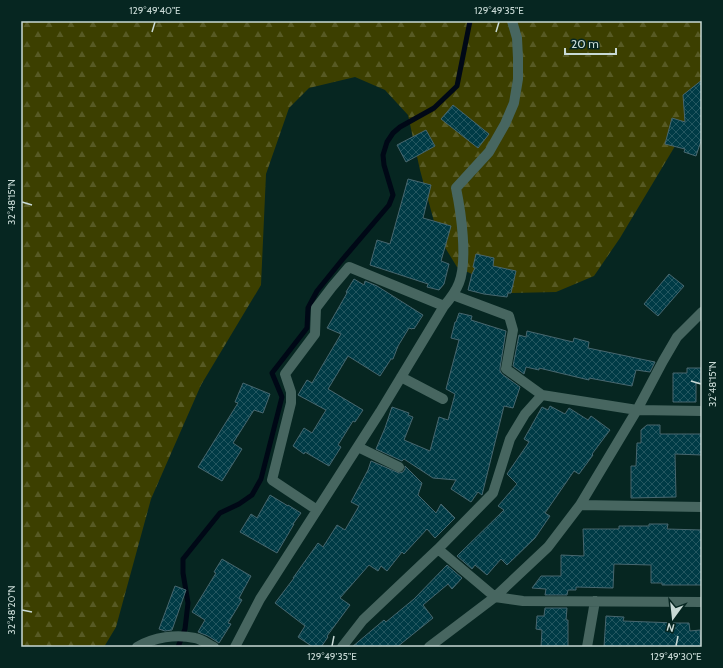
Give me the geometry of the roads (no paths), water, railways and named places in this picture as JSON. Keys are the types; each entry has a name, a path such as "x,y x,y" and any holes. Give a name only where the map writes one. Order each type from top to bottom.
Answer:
{"street":[{"path":"235,647 260,599 358,447 459,283 463,266 463,249 460,208 456,188 489,152 505,124 514,103 518,79 518,58 517,38 512,21"},
{"path":"317,510 272,480 291,403 291,392 285,374 315,334 316,308 349,267 444,306"},
{"path":"453,295 509,316 513,330 506,369 542,395 637,410 702,411"},
{"path":"429,647 495,597 548,547 580,505 637,410 677,337 702,311"},
{"path":"401,377 443,399"},
{"path":"342,647 363,620 438,549 493,493 510,439 525,414 542,395"},
{"path":"358,447 399,467"},
{"path":"580,505 702,507"},
{"path":"438,549 495,597 523,601 702,602"},
{"path":"588,647 587,645 595,601"},
{"path":"137,647 146,642 174,636 196,638 214,647"}],"waterway":[{"path":"178,647 185,629 188,603 183,573 183,559 220,513 239,504 252,495 261,479 282,397 272,373 307,328 308,308 317,291 389,205 393,195 384,165 383,155 387,142 393,133 400,127 434,108 457,86 470,21"}]}
